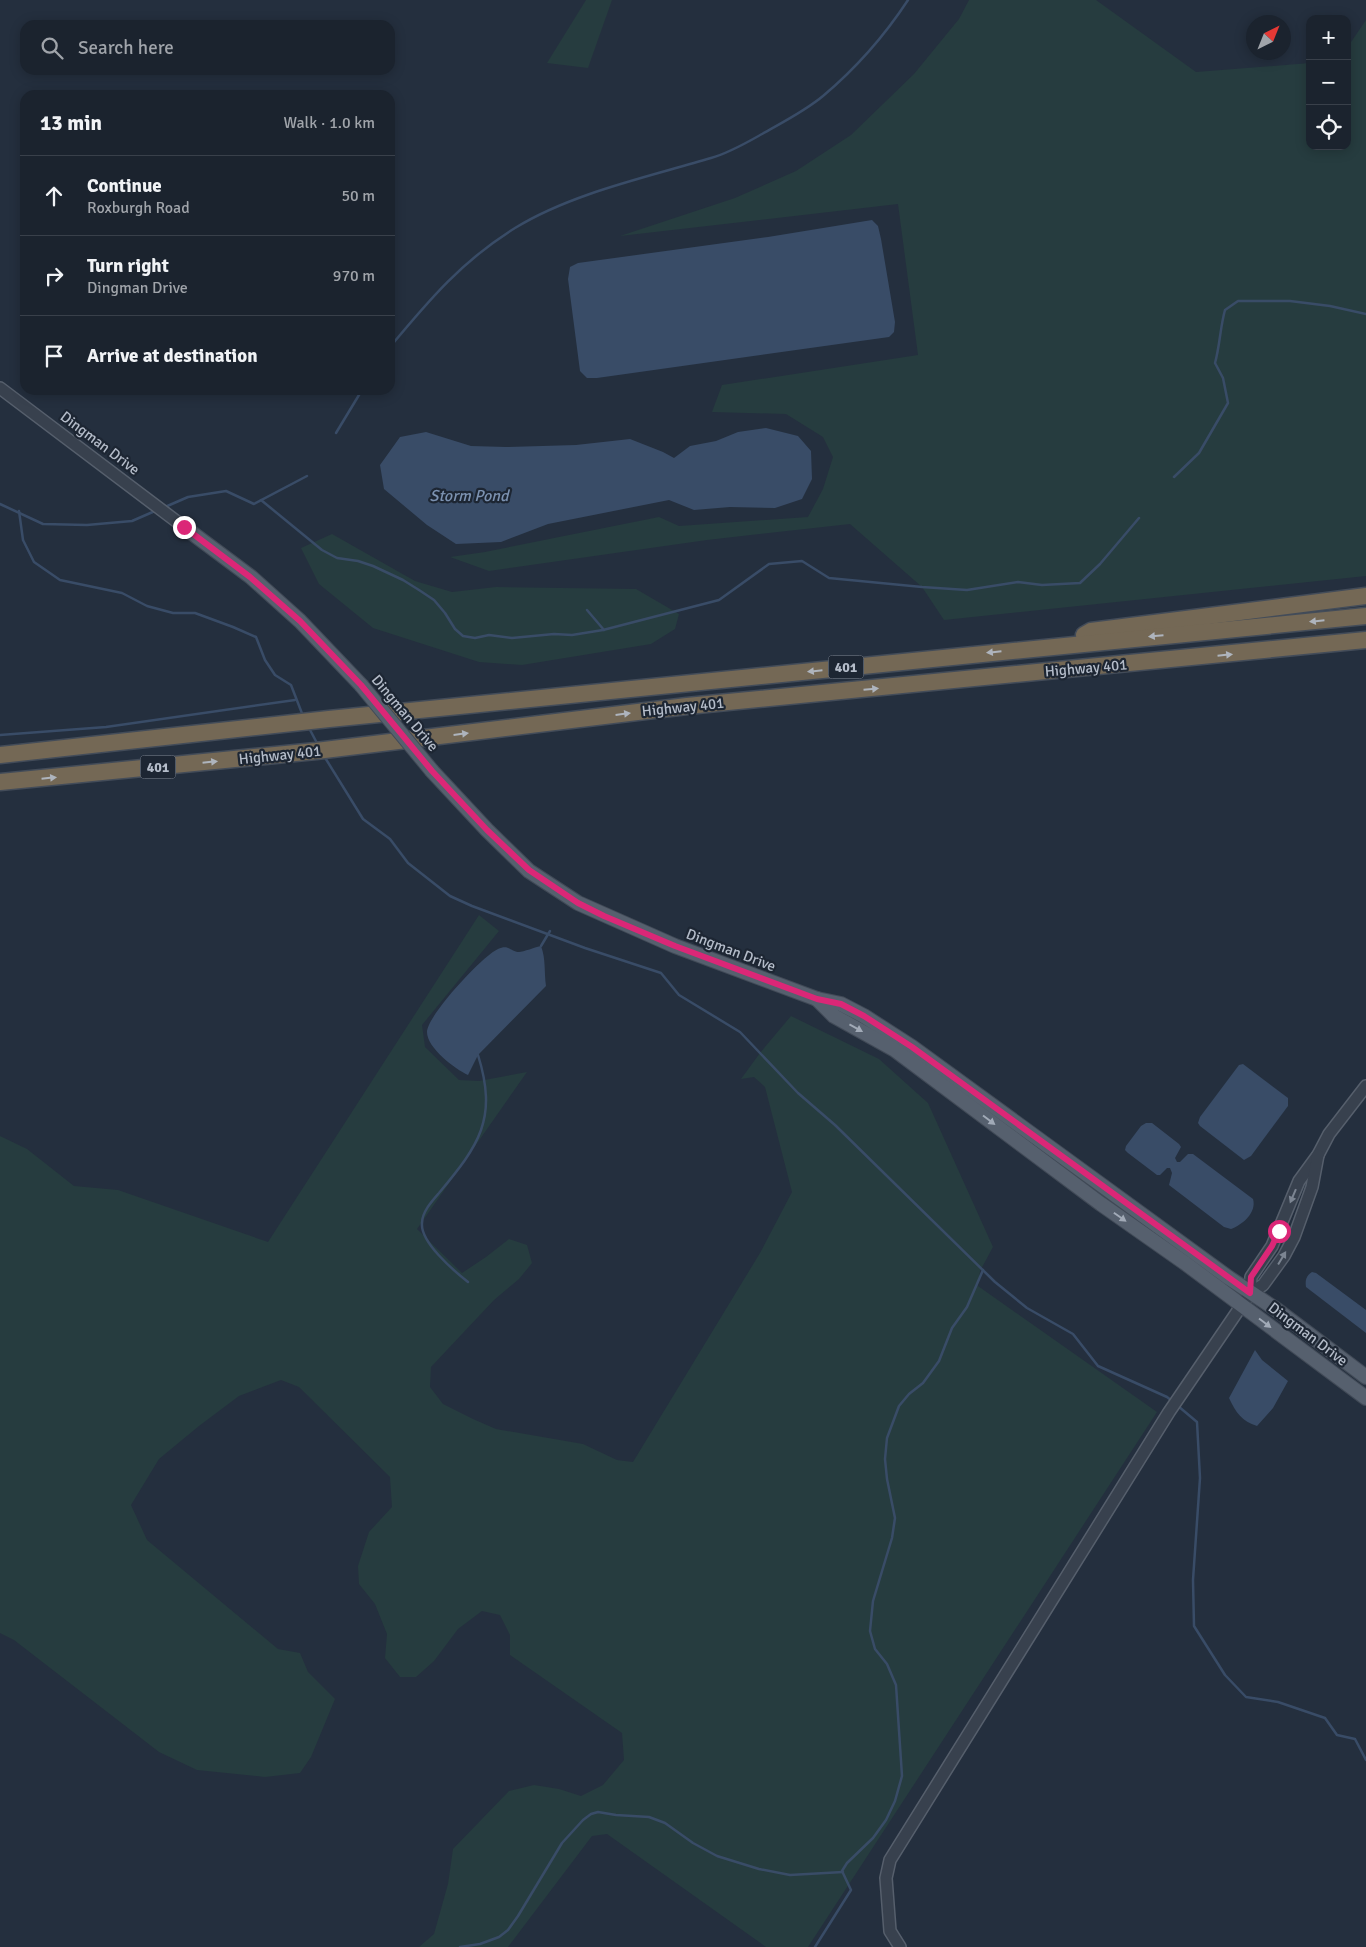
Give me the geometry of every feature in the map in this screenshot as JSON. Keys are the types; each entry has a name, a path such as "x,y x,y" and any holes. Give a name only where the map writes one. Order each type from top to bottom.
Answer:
{"highway":[{"path":"1065,644 1091,631 1366,596"},
{"name":"Highway 401","path":"0,755 1065,644 1366,616"},
{"name":"Highway 401","path":"0,782 344,748 687,706 1366,640"}],"main road":[{"name":"Dingman Drive","path":"184,527 250,577 300,621 361,685 432,771 487,830 529,870 578,903 675,946 817,999 841,1004 864,1016 912,1047 1250,1293 1277,1310 1366,1377"},
{"name":"Dingman Drive","path":"817,999 834,1016 895,1050 1366,1398"}],"street":[{"name":"Dingman Drive","path":"0,388 184,527"},
{"path":"900,1947 890,1931 886,1878 890,1860 1169,1412 1250,1293 1251,1277 1272,1246 1299,1181 1318,1155 1330,1134 1366,1086"},
{"path":"1250,1293 1263,1286 1284,1256 1294,1237 1312,1187 1318,1155"}],"green space":[{"path":"586,0 612,0 588,68 547,63"},
{"path":"969,0 1096,0 1196,72 1306,63 1306,150 1351,150 1351,42 1366,20 1366,576 944,620 922,587 850,524 707,540 489,571 450,557 485,552 659,517 679,526 808,517 823,489 833,457 823,437 786,414 712,412 722,385 918,355 898,204 620,236 735,198 796,171 851,135 914,74 959,19"},
{"path":"332,534 415,581 452,592 496,587 636,589 679,614 675,629 651,644 522,665 479,662 373,628 319,584 301,548"},
{"path":"479,915 499,931 422,1025 425,1047 459,1080 479,1081 527,1072 417,1229 462,1273 509,1239 527,1245 532,1263 519,1279 494,1300 431,1367 430,1387 443,1404 496,1429 583,1444 617,1460 633,1462 760,1253 792,1192 765,1087 754,1077 741,1079 791,1016 879,1059 928,1103 993,1247 980,1271 978,1286 1157,1412 808,1947 766,1947 607,1834 592,1836 508,1947 419,1947 434,1934 448,1884 453,1849 509,1791 534,1785 559,1789 581,1796 603,1785 624,1760 622,1733 510,1655 510,1635 500,1615 482,1611 458,1629 434,1661 416,1677 400,1677 385,1658 387,1634 375,1604 359,1584 358,1566 369,1532 392,1507 390,1477 299,1387 281,1380 239,1396 159,1459 131,1505 147,1540 278,1649 300,1653 308,1672 335,1699 311,1757 300,1773 265,1777 197,1770 159,1752 14,1640 0,1633 0,1136 27,1149 74,1186 118,1190 268,1242"}],"water":[{"path":"872,220 878,226 881,239 895,322 894,332 889,337 597,378 587,378 580,371 568,279 570,267 578,263 768,237"},
{"name":"Storm Pond","path":"766,428 798,436 811,451 812,479 802,499 775,508 730,507 694,510 669,500 548,524 501,542 456,544 427,525 384,489 380,465 400,437 426,432 471,446 576,445 630,439 674,458 690,446 716,441 738,432"},
{"path":"541,946 546,986 478,1055 468,1075 456,1068 437,1051 428,1038 429,1024 436,1013 457,987 490,954 505,947 519,952"},
{"path":"1243,1064 1288,1098 1288,1106 1251,1156 1244,1160 1198,1123 1200,1117 1239,1065"},
{"path":"1146,1123 1152,1123 1179,1144 1181,1147 1175,1158 1177,1162 1180,1162 1188,1154 1193,1154 1253,1199 1253,1209 1248,1218 1240,1225 1231,1229 1224,1227 1169,1185 1172,1173 1170,1168 1157,1175 1128,1153 1125,1150 1126,1146 1141,1126"},
{"path":"1312,1272 1366,1310 1366,1333 1306,1287 1306,1278"},
{"path":"1255,1350 1262,1360 1288,1381 1273,1408 1257,1426 1247,1422 1240,1416 1229,1398"}],"waterway":[{"path":"395,341 433,297 463,267 496,240 515,228 585,195 711,158 737,148 809,107 835,86 858,63 890,26 908,0"},
{"path":"1174,477 1199,453 1228,403 1223,378 1215,363 1225,310 1238,301 1290,301 1330,306 1366,314"},
{"path":"336,433 359,395"},
{"path":"165,507 188,497 226,491 254,504 307,476"},
{"path":"261,500 322,550 337,558 358,561 373,566 419,590 434,600 455,629 463,636 475,638 489,635 512,638 554,634 572,635 603,630 719,600 769,564 802,561 829,578 967,590 1018,582 1042,585 1080,583 1100,564 1139,518"},
{"path":"0,504 43,524 87,525 132,521 155,511"},
{"path":"19,511 23,540 34,562 60,580 122,593 147,606 173,613 195,613 256,637 265,660 275,675 291,685 303,716"},
{"path":"587,610 604,630"},
{"path":"0,735 106,727 295,700"},
{"path":"309,728 318,745"},
{"path":"324,756 363,819 390,839 408,863 450,896 585,948 661,973 679,995 740,1032 798,1093 835,1125 995,1282 1027,1308 1073,1334 1098,1366 1172,1401"},
{"path":"541,946 550,931"},
{"path":"468,1282 447,1264 426,1239 422,1219 428,1207 465,1160 481,1130 485,1114 486,1097 484,1077 478,1055"},
{"path":"815,1947 851,1890 842,1871 847,1863 873,1838 886,1820 895,1801 902,1776 896,1685 887,1664 875,1649 870,1631 873,1601 892,1538 895,1518 887,1479 885,1459 887,1438 899,1406 909,1394 923,1383 939,1361 952,1328 967,1307 983,1270"},
{"path":"1178,1406 1197,1422 1200,1478 1193,1580 1194,1626 1225,1675 1246,1697 1278,1702 1325,1718 1337,1735 1355,1739 1366,1760"},
{"path":"460,1947 480,1944 499,1937 508,1930 562,1843 583,1820 591,1814 598,1812 649,1817 665,1823 693,1843 717,1856 759,1869 790,1875 843,1872"}],"route":[{"path":"184,527 250,577 300,621 361,685 432,771 487,830 529,870 578,903 675,946 817,999 841,1004 864,1016 945,1070 1250,1293 1251,1277 1262,1263 1279,1231"}]}
